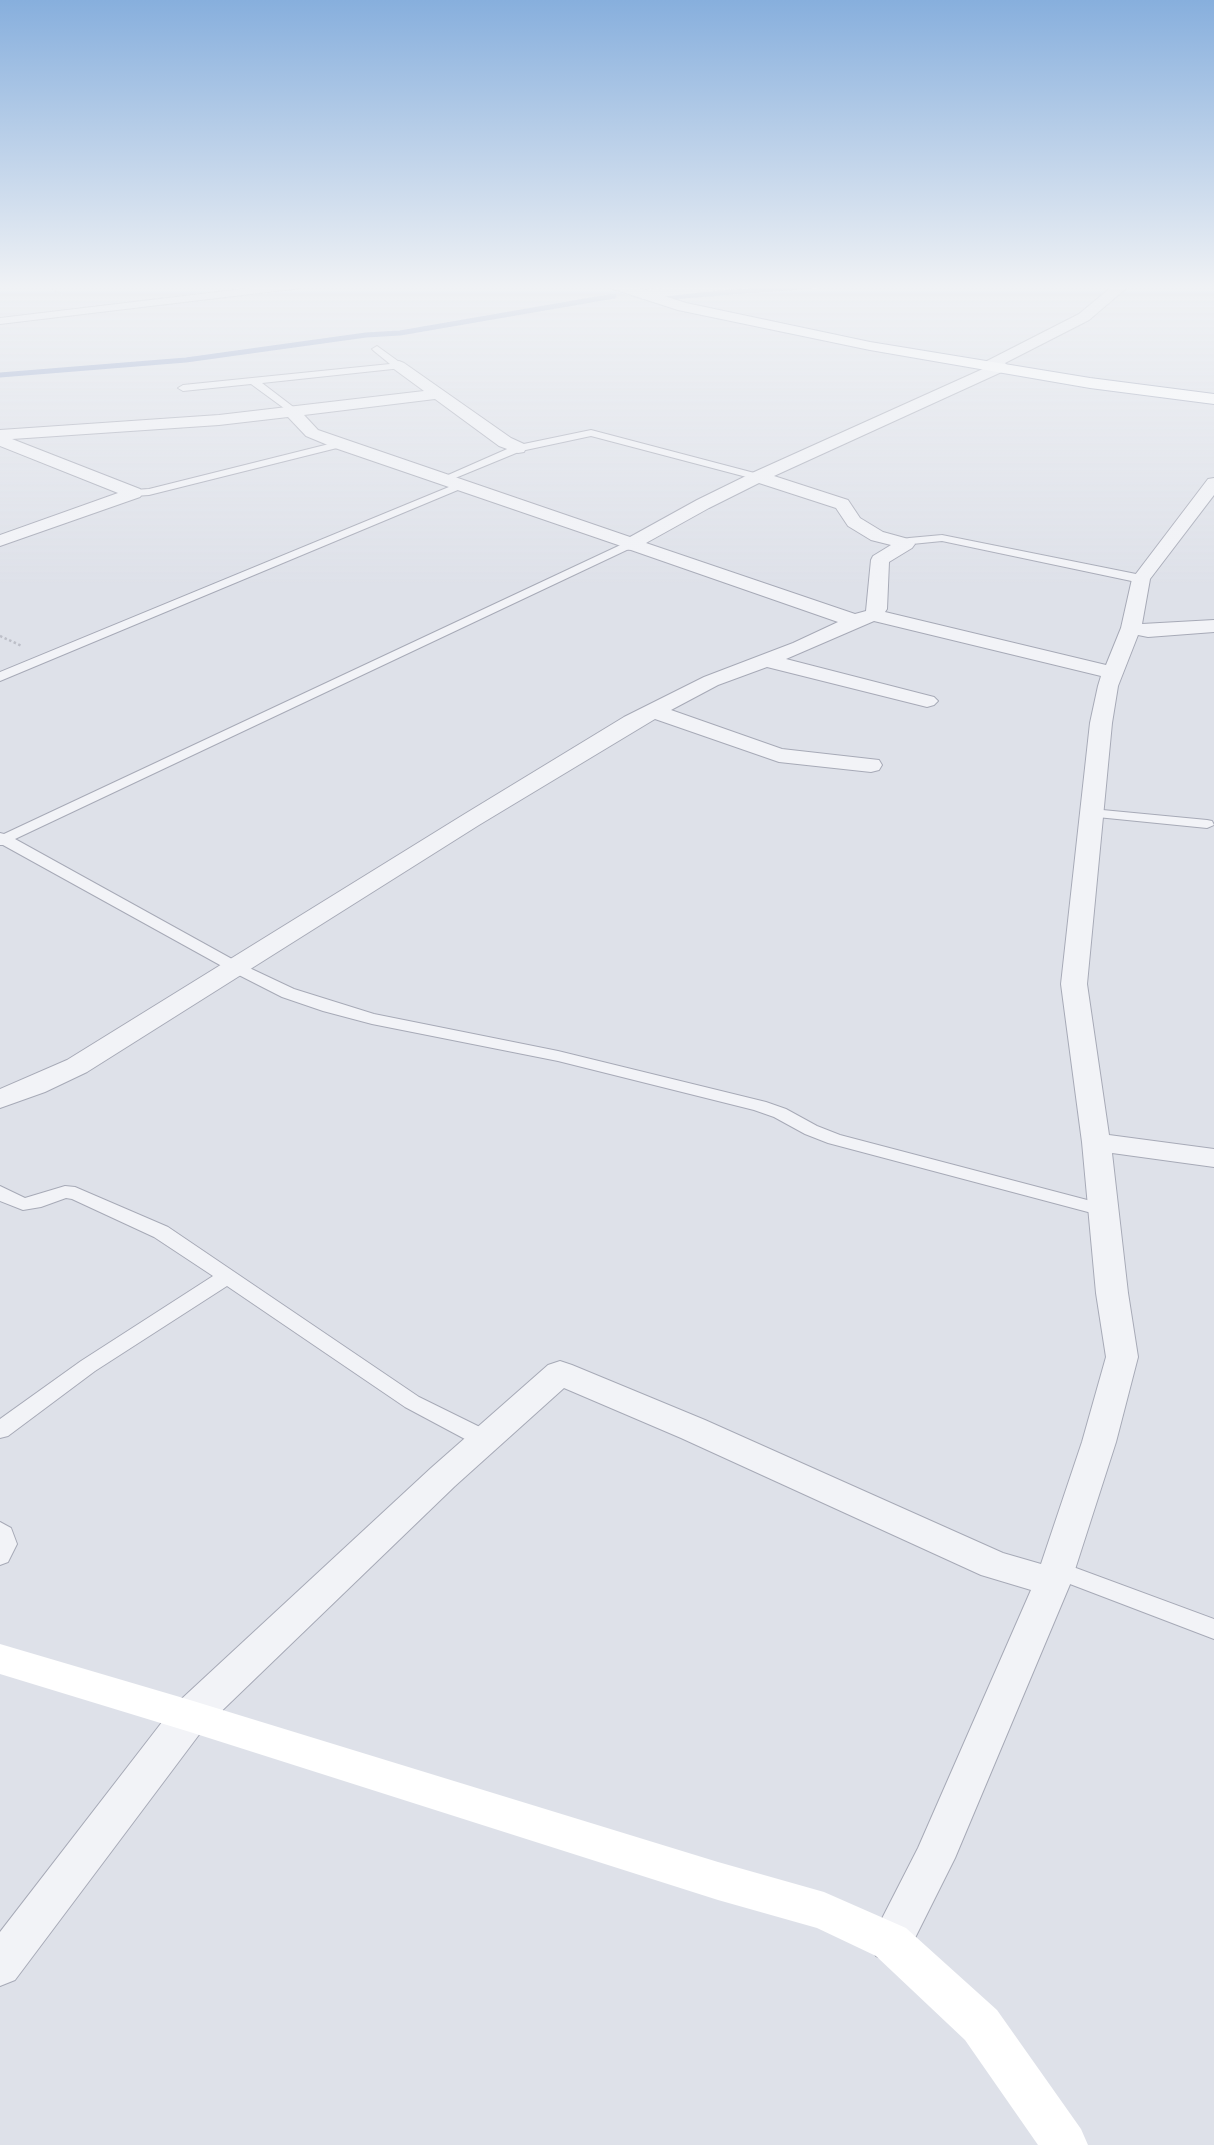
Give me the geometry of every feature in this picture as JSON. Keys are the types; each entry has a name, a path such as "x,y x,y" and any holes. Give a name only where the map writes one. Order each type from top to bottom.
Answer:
{"main road":[{"path":"1106,385 1214,399"},
{"path":"0,1659 190,1716 709,1878 824,1911 891,1942 980,2025 1065,2145"}],"street":[{"path":"426,385 505,442 518,448"},
{"path":"629,544 758,477 955,385"},
{"path":"0,435 186,423 439,394"},
{"path":"292,411 312,432 341,444 629,544 864,618 1113,673"},
{"path":"0,440 134,493"},
{"path":"758,477 842,504 854,522 877,536 906,544"},
{"path":"891,1942 934,1858 1055,1576 1099,1442 1122,1357 1112,1293 1096,1142 1074,984 1101,723 1108,686 1131,628 1141,579 1214,483"},
{"path":"0,541 134,493"},
{"path":"7,522 29,531"},
{"path":"0,1099 35,1086 77,1066 471,820 632,722 711,681 800,648 864,618 877,609 880,560 906,544"},
{"path":"1131,628 1148,631 1214,626"},
{"path":"764,660 927,701"},
{"path":"654,711 780,755 871,765"},
{"path":"1096,1142 1214,1158"},
{"path":"0,1966 190,1716 443,1477 560,1374 693,1429 994,1565 1055,1576"}],"lane":[{"path":"183,388 218,385"},
{"path":"259,385 292,411"},
{"path":"0,677 452,482 518,448 598,433 610,439 758,477"},
{"path":"134,493 149,492 341,444"},
{"path":"906,544 909,540 942,538 1141,579"},
{"path":"2,839 629,544"},
{"path":"1092,813 1207,824"},
{"path":"2,839 235,967 288,993 349,1013 558,1056 760,1106 780,1113 834,1140 1104,1210"},
{"path":"0,1192 23,1204 34,1203 65,1192 90,1199 160,1232 412,1402 486,1440"},
{"path":"0,1430 88,1366 226,1277"},
{"path":"0,1531 6,1544 0,1556"},
{"path":"1055,1576 1214,1629"}]}
